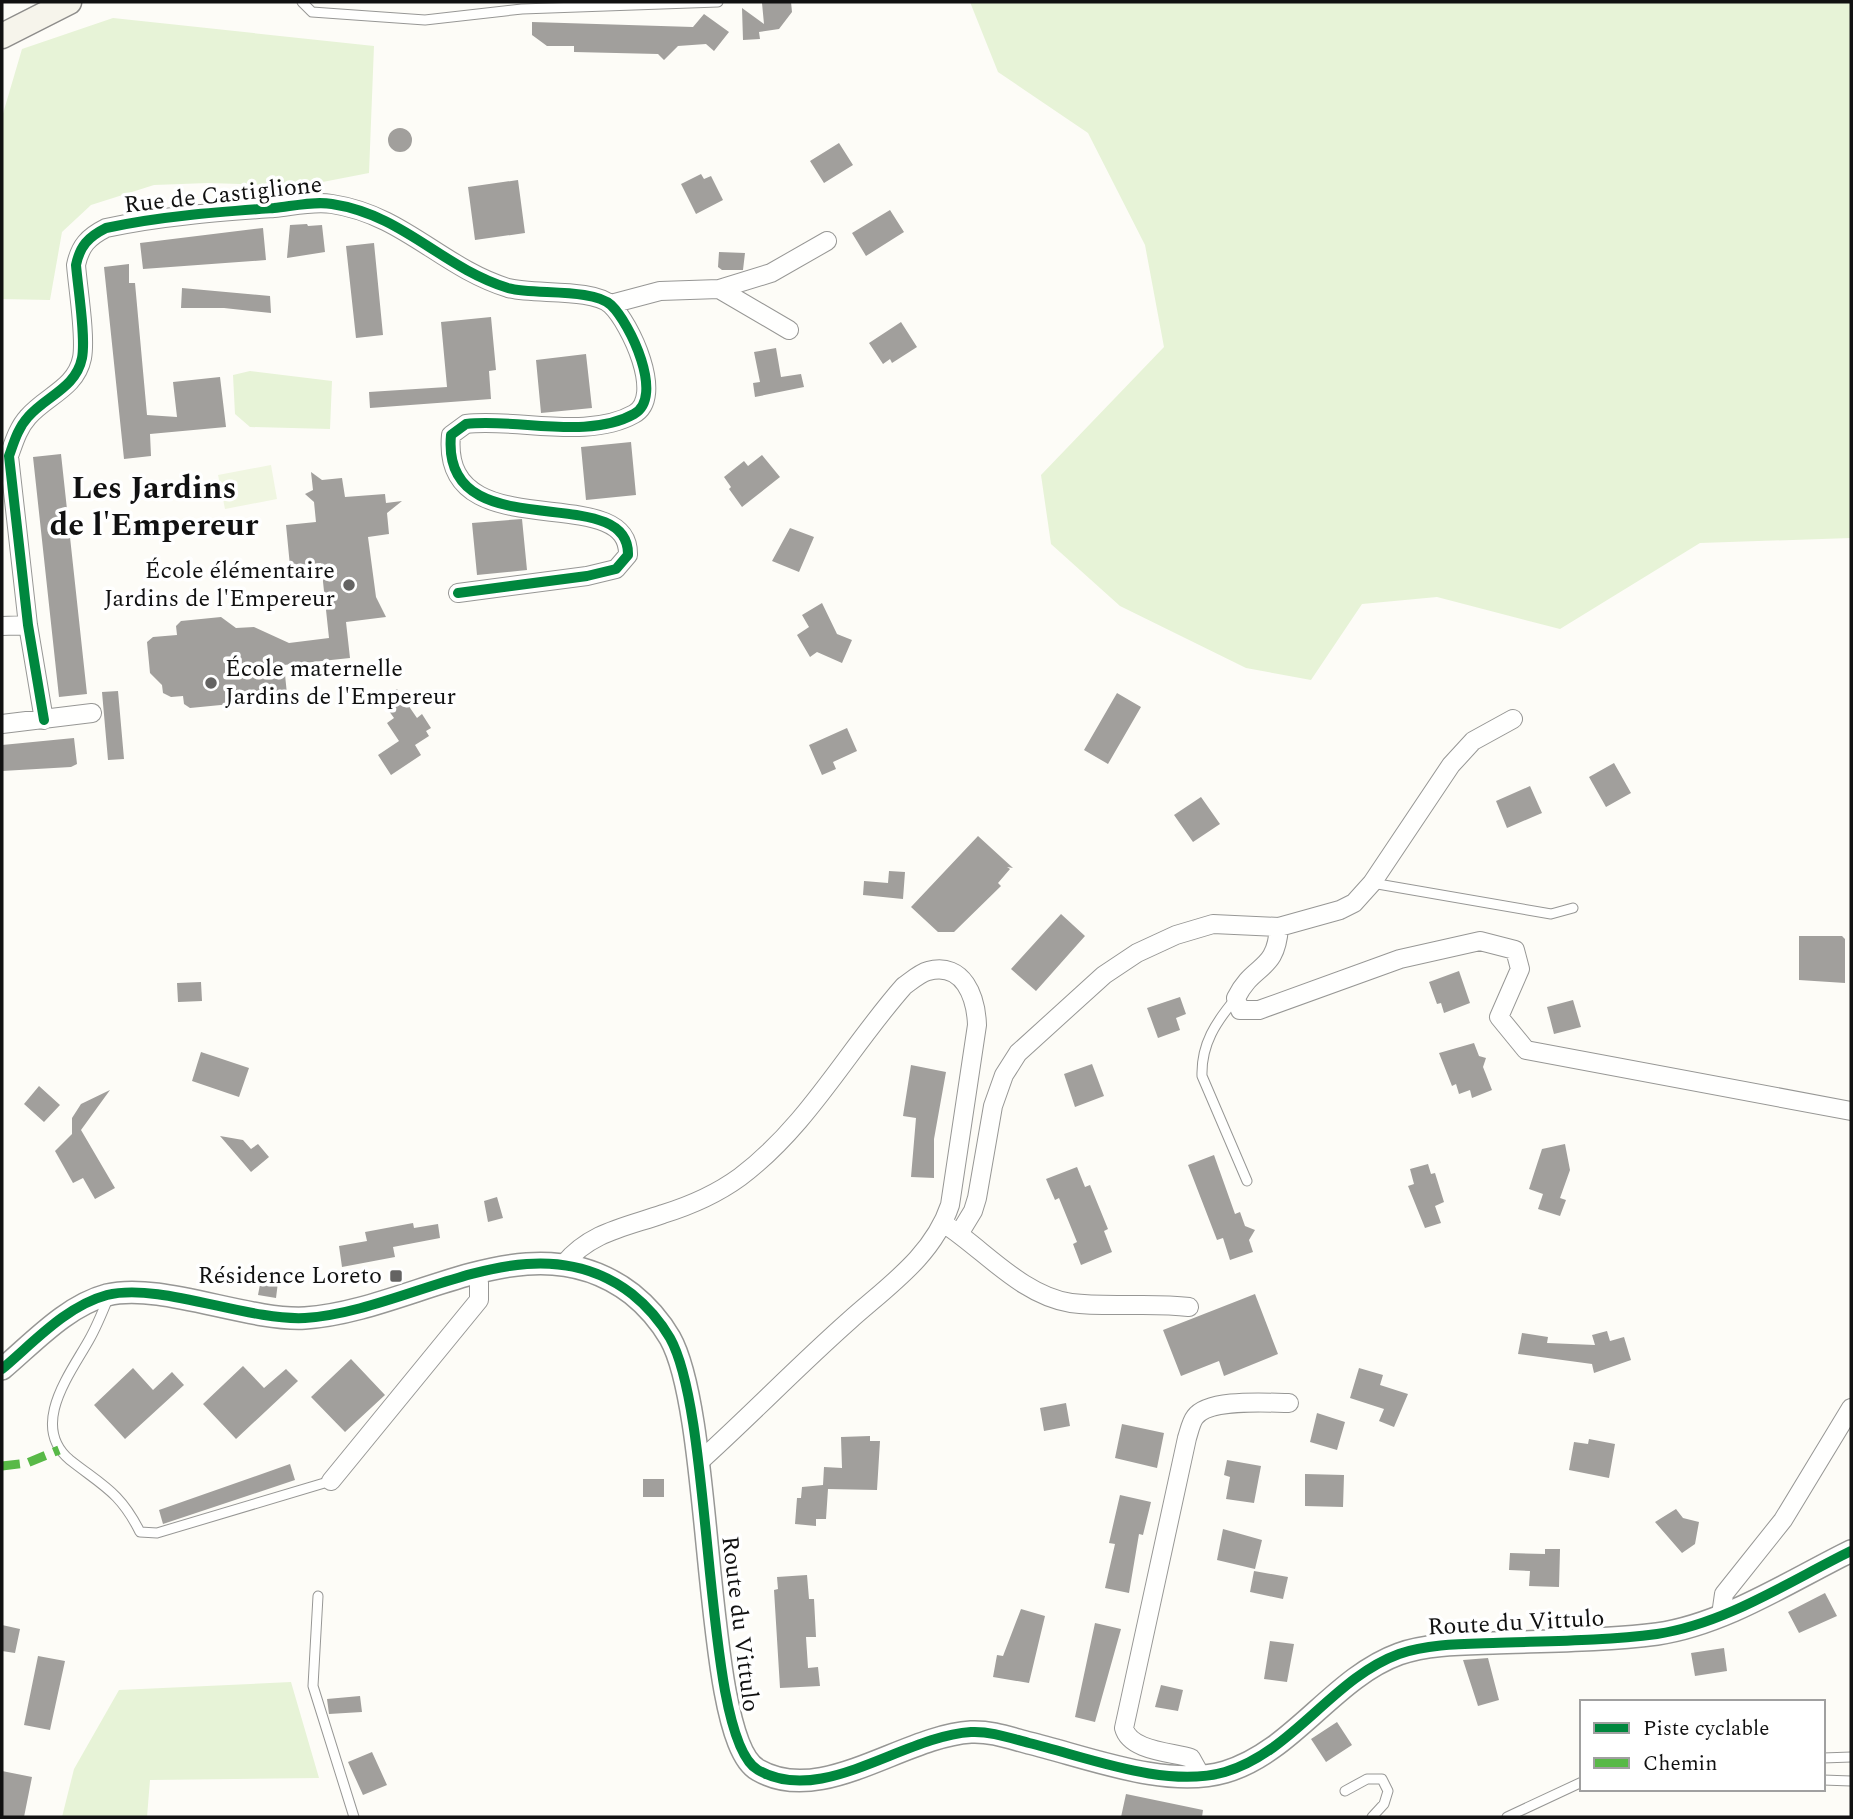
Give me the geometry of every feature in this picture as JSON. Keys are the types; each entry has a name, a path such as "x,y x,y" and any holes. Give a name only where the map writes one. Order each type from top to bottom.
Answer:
{"main road":[{"path":"2,36 69,2"}],"street":[{"name":"Rue de Castiglione","path":"44,720 8,496 9,456 18,430 29,415 67,386 82,357 76,265 79,251 90,236 106,228 329,203 392,222 466,272 510,288 589,297 611,304"},
{"path":"458,593 587,576 616,569 628,555 629,541 621,530 598,520 495,502 469,492 455,474 449,455 451,436 466,424 592,426 624,419 638,412 645,397 648,378 638,350 611,304 660,291 719,289 771,273 827,242"},
{"path":"719,289 789,330"},
{"path":"2,626 28,625"},
{"path":"2,724 92,713"},
{"path":"699,1462 850,1320 898,1281 975,1205 993,1106 1004,1075 1018,1053 1034,1038 1104,975 1137,953 1166,939 1213,924 1279,927 1340,910 1354,903 1371,883 1451,765 1473,741 1513,719"},
{"path":"1279,927 1278,946 1271,961 1245,980 1236,998 1240,1010 1259,1010 1400,959 1480,941 1515,950 1520,968 1499,1017 1526,1051 1851,1111"},
{"path":"564,1264 593,1238 666,1213 739,1178 780,1142 904,986 928,971 947,970 961,978 971,989 976,1004 977,1025 950,1205 951,1228 1020,1281 1047,1296 1071,1303 1189,1307"},
{"name":"Route du Vittulo","path":"2,1369 80,1306 110,1294 143,1294 276,1316 305,1318 350,1309 522,1264 564,1264 584,1268 611,1279 647,1307 671,1340 685,1377 699,1462 725,1703 741,1754 753,1768 798,1782 831,1777 918,1742 979,1732 1174,1777 1226,1772 1256,1758 1372,1668 1395,1656 1462,1644 1661,1633 1721,1615 1851,1551"},
{"path":"331,1481 479,1300 480,1283 476,1274"},
{"path":"1201,1776 1191,1758 1134,1743 1126,1736 1124,1728 1187,1438 1195,1417 1204,1410 1227,1404 1289,1403"},
{"path":"1721,1615 1724,1594 1783,1520 1846,1412 1851,1408"}],"lane":[{"path":"302,2 312,12 425,20 522,9 718,2"},
{"path":"1371,883 1551,914 1573,908"},
{"path":"1236,998 1208,1038 1202,1059 1202,1076 1247,1181"},
{"path":"110,1294 55,1402 54,1437 59,1450 120,1497 141,1532 157,1532 331,1481"},
{"path":"318,1596 313,1686 354,1817"},
{"path":"1825,1758 1851,1757"},
{"path":"1345,1791 1367,1779 1382,1779 1388,1791 1384,1804 1372,1817"},
{"path":"1825,1780 1851,1780"},
{"path":"1507,1817 1580,1783"}],"green space":[{"path":"970,2 1851,2 1851,538 1700,543 1560,629 1437,597 1362,604 1311,680 1246,668 1120,606 1051,544 1041,475 1164,347 1145,245 1088,133 998,72"},
{"path":"113,18 374,46 369,173 302,186 208,183 154,185 91,205 62,232 50,300 2,299 2,117 22,49"},
{"path":"250,371 332,381 330,429 250,427 235,414 233,375"},
{"path":"271,465 277,499 225,509 218,475"},
{"path":"291,1682 319,1778 150,1780 147,1817 62,1817 74,1769 119,1690"}],"building":[{"path":"791,2 792,12 779,29 759,32 760,39 743,40 742,8 764,24 762,3"},
{"path":"704,14 729,32 714,51 706,44 678,46 664,60 658,54 574,52 574,46 547,46 532,35 532,22 693,27"},
{"path":"400,128 411,135 412,140 405,151 400,152 389,145 388,140 395,129"},
{"path":"839,143 853,165 824,183 810,161"},
{"path":"701,174 704,179 711,176 723,200 696,214 681,184"},
{"path":"518,180 525,233 475,240 468,187"},
{"path":"890,210 904,232 866,256 852,233"},
{"path":"290,225 322,225 325,252 287,258"},
{"path":"263,228 266,260 143,269 140,243"},
{"path":"374,243 383,335 356,338 346,246"},
{"path":"719,252 745,253 743,270 722,270 718,267"},
{"path":"129,264 129,283 135,283 147,415 177,417 173,382 220,377 226,427 150,434 151,456 124,459 104,267"},
{"path":"182,288 270,296 271,313 224,308 181,308"},
{"path":"491,317 496,370 489,371 491,399 370,408 369,392 447,387 441,322"},
{"path":"901,322 917,347 892,363 890,359 883,364 869,343"},
{"path":"776,348 781,377 801,374 804,387 755,397 753,383 760,382 754,352"},
{"path":"586,354 592,408 541,413 536,360"},
{"path":"631,442 636,495 586,500 581,447"},
{"path":"61,454 87,694 59,697 33,457"},
{"path":"762,455 780,477 742,507 724,477 744,461 748,466"},
{"path":"311,472 322,480 342,478 345,497 385,494 386,503 402,501 387,513 389,534 368,537 376,597 386,617 346,622 350,658 284,665 287,694 282,700 252,702 240,693 231,704 190,708 184,704 183,696 171,697 163,693 162,685 150,673 147,642 153,637 177,635 176,626 181,621 221,617 236,628 254,627 289,643 329,638 321,563 290,566 286,525 316,522 314,502 305,494 313,490"},
{"path":"522,519 527,570 477,575 472,523"},
{"path":"790,528 814,537 799,572 772,561"},
{"path":"822,603 837,634 852,640 842,663 817,652 810,657 797,635 809,627 802,615"},
{"path":"397,689 417,718 422,714 431,728 426,731 429,736 415,745 421,755 391,775 378,755 399,741 387,723 394,718 381,700"},
{"path":"118,691 124,759 108,760 102,692"},
{"path":"1117,693 1141,707 1108,764 1084,750"},
{"path":"847,728 857,751 833,762 836,769 822,775 809,745"},
{"path":"74,738 77,764 71,767 2,771 2,745"},
{"path":"1614,763 1631,793 1606,807 1589,777"},
{"path":"1530,786 1542,813 1507,828 1496,801"},
{"path":"1201,797 1220,824 1193,842 1174,815"},
{"path":"978,836 1013,868 1007,867 1010,869 998,883 1001,886 954,932 938,932 911,907"},
{"path":"889,871 905,872 903,899 863,895 864,881 888,883"},
{"path":"1061,914 1085,936 1036,991 1011,969"},
{"path":"1799,936 1842,936 1845,939 1845,983 1799,980"},
{"path":"1459,971 1470,1003 1444,1013 1441,1003 1437,1004 1429,982"},
{"path":"201,982 202,1001 178,1002 177,983"},
{"path":"1180,997 1186,1014 1176,1018 1180,1030 1158,1038 1147,1008"},
{"path":"1573,1000 1581,1027 1554,1034 1547,1007"},
{"path":"1474,1043 1479,1056 1486,1058 1483,1067 1492,1090 1472,1098 1470,1090 1459,1094 1456,1084 1452,1086 1439,1053"},
{"path":"201,1052 249,1068 239,1097 192,1081"},
{"path":"1092,1064 1104,1096 1075,1107 1064,1074"},
{"path":"911,1065 946,1072 934,1139 934,1178 911,1177 916,1118 903,1116"},
{"path":"39,1086 60,1105 44,1122 24,1104"},
{"path":"110,1090 81,1130 115,1188 95,1199 83,1178 73,1183 55,1151 72,1134 72,1118 81,1104"},
{"path":"220,1136 243,1140 251,1149 258,1144 269,1157 251,1172"},
{"path":"1565,1144 1570,1170 1560,1198 1566,1200 1560,1216 1538,1209 1543,1194 1529,1189 1542,1149"},
{"path":"1214,1155 1235,1214 1240,1212 1245,1226 1255,1230 1249,1240 1253,1252 1230,1260 1223,1238 1217,1240 1188,1165"},
{"path":"1428,1164 1431,1174 1435,1173 1444,1202 1435,1206 1441,1223 1425,1228 1408,1186 1414,1184 1410,1169"},
{"path":"1077,1167 1085,1187 1090,1185 1108,1229 1104,1231 1112,1252 1081,1265 1073,1244 1077,1242 1059,1198 1055,1200 1046,1179"},
{"path":"497,1197 503,1218 488,1222 484,1201"},
{"path":"413,1223 414,1228 438,1224 440,1238 393,1247 395,1257 342,1267 339,1246 367,1241 365,1232"},
{"path":"261,1279 278,1282 276,1298 258,1295"},
{"path":"1255,1294 1278,1354 1224,1376 1219,1361 1181,1376 1163,1330"},
{"path":"1607,1331 1610,1341 1624,1337 1631,1360 1594,1373 1592,1364 1518,1354 1522,1333 1548,1337 1547,1343 1595,1345 1592,1335"},
{"path":"351,1359 385,1395 345,1432 311,1397"},
{"path":"243,1366 264,1388 286,1369 298,1381 236,1439 203,1404"},
{"path":"133,1368 153,1390 172,1372 184,1385 125,1439 94,1405"},
{"path":"1359,1368 1383,1375 1380,1385 1408,1394 1394,1427 1379,1421 1384,1409 1350,1398"},
{"path":"1066,1403 1070,1426 1044,1431 1040,1408"},
{"path":"1317,1413 1345,1422 1337,1450 1310,1442"},
{"path":"1122,1424 1164,1433 1157,1468 1115,1458"},
{"path":"870,1436 870,1441 880,1441 877,1490 828,1489 826,1519 816,1519 816,1526 795,1524 797,1498 801,1498 802,1487 823,1485 824,1467 842,1468 841,1437"},
{"path":"1589,1439 1615,1444 1609,1478 1569,1470 1574,1442 1588,1444"},
{"path":"1227,1460 1261,1466 1254,1503 1226,1499 1230,1477 1224,1475"},
{"path":"290,1464 295,1480 163,1524 159,1510"},
{"path":"1305,1474 1344,1475 1343,1507 1305,1506"},
{"path":"643,1479 664,1479 664,1497 643,1497"},
{"path":"1120,1495 1151,1502 1143,1535 1139,1534 1129,1593 1105,1588 1115,1544 1109,1543"},
{"path":"1676,1509 1683,1518 1699,1522 1695,1544 1682,1553 1655,1522"},
{"path":"1223,1529 1262,1540 1255,1569 1217,1560"},
{"path":"1545,1549 1560,1549 1559,1587 1529,1586 1530,1571 1509,1570 1510,1553 1545,1554"},
{"path":"1254,1571 1288,1577 1283,1599 1250,1592"},
{"path":"807,1575 809,1599 814,1599 816,1637 806,1637 808,1668 818,1667 820,1686 780,1688 774,1590 778,1589 777,1577"},
{"path":"1825,1593 1837,1616 1799,1633 1788,1612"},
{"path":"1021,1609 1045,1616 1029,1683 993,1677 997,1655 1003,1656"},
{"path":"1095,1623 1121,1629 1095,1722 1075,1717"},
{"path":"2,1625 20,1629 15,1653 2,1651"},
{"path":"1270,1641 1294,1644 1287,1682 1264,1679"},
{"path":"1724,1648 1727,1671 1695,1676 1691,1653"},
{"path":"38,1656 65,1661 50,1730 24,1725"},
{"path":"1488,1658 1499,1700 1478,1706 1463,1660"},
{"path":"1161,1685 1183,1690 1178,1711 1155,1707"},
{"path":"360,1696 362,1712 329,1714 327,1699"},
{"path":"1337,1722 1352,1745 1326,1762 1311,1739"},
{"path":"372,1752 387,1785 363,1795 348,1762"},
{"path":"2,1771 32,1777 24,1817 2,1817"},
{"path":"1126,1794 1203,1810 1202,1817 1121,1817"}],"marked path":[{"path":"2,1466 27,1463 59,1450"}],"cycle path":[{"path":"44,720 28,625 9,456 25,421 67,384 79,368 83,338 76,265 86,243 106,228 190,215 311,203 332,204 380,219 462,268 508,288 591,296 611,305 635,343 645,377 643,405 634,414 616,422 596,426 466,424 451,435 456,471 474,492 503,504 600,520 621,533 628,555 616,569 587,576 458,593"},
{"path":"2,1369 64,1316 107,1295 128,1292 178,1297 257,1314 305,1318 346,1312 471,1274 513,1265 553,1264 593,1272 638,1299 658,1320 670,1338 684,1378 695,1435 717,1641 727,1701 740,1746 758,1770 783,1779 809,1780 836,1775 945,1736 971,1732 1000,1735 1152,1774 1178,1777 1225,1772 1272,1748 1354,1680 1375,1665 1399,1654 1445,1645 1616,1638 1682,1629 1757,1600 1851,1551"}],"place":[{"name":"École élémentaire Jardins de l'Empereur","path":"349,585"},
{"name":"École maternelle Jardins de l'Empereur","path":"211,683"},
{"name":"Résidence Loreto","path":"396,1276"}],"district":[{"name":"Les Jardins de l'Empereur","path":"154,506"}]}
